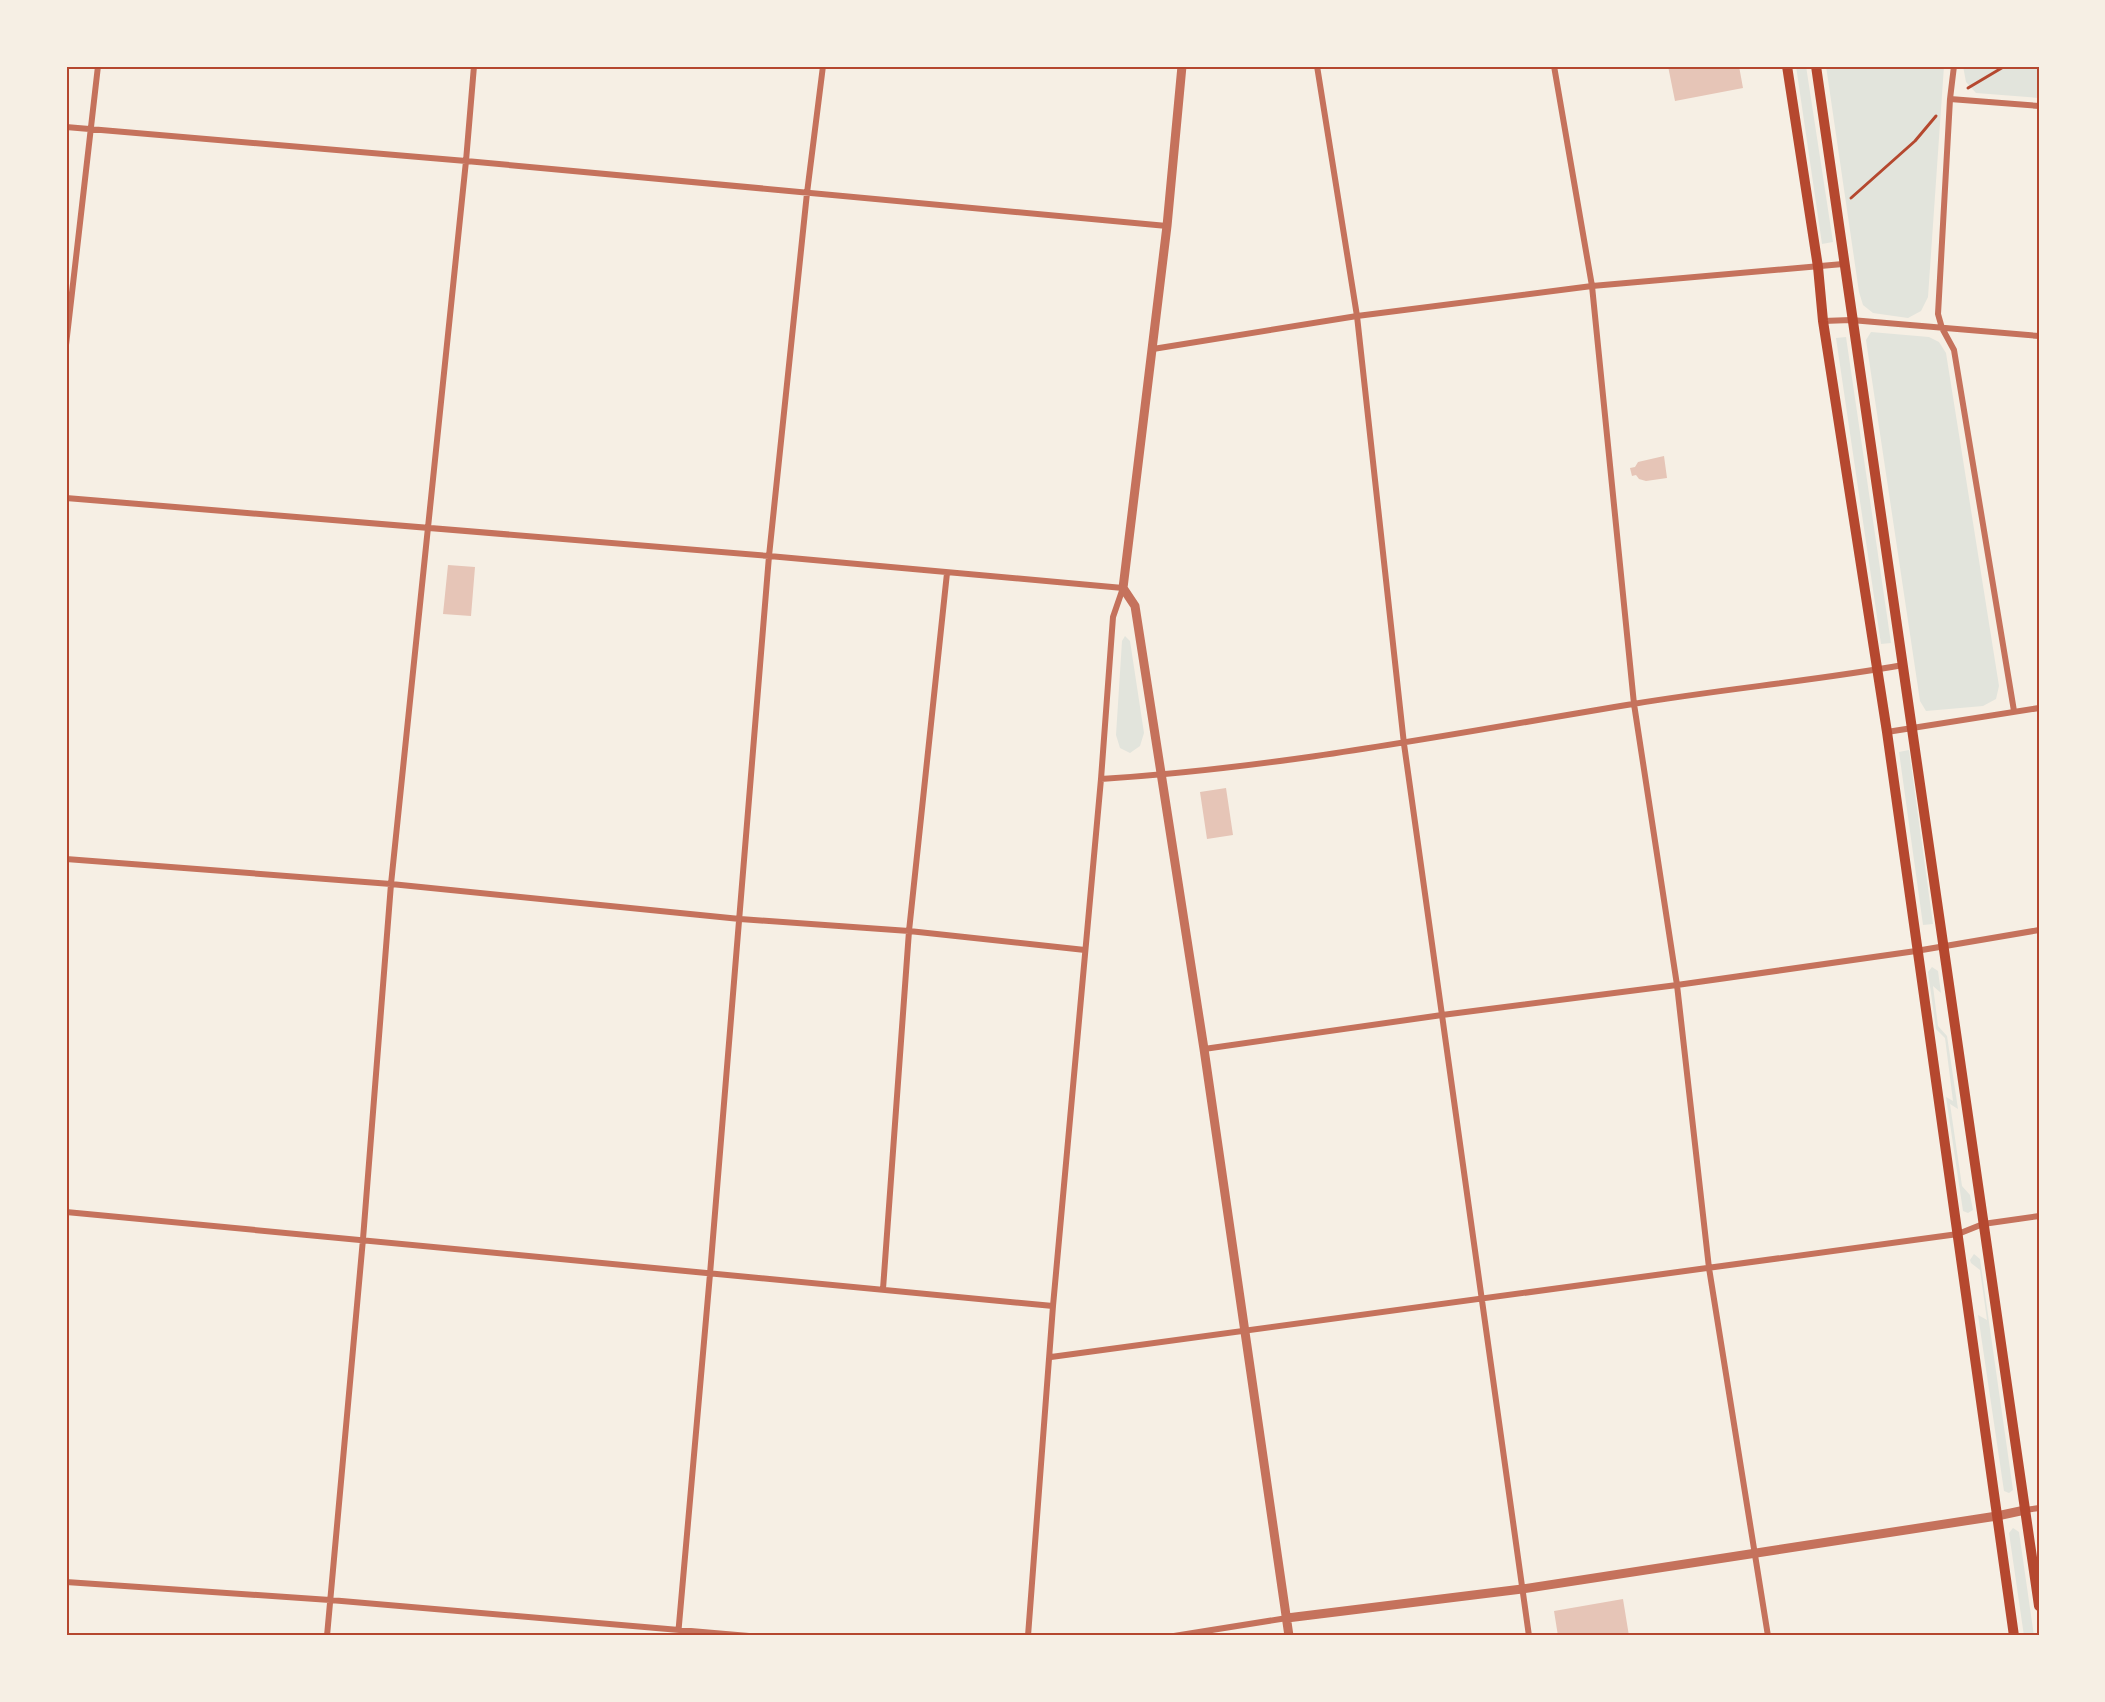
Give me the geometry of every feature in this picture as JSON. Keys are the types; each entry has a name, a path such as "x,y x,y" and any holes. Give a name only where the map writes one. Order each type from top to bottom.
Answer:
{"main road":[{"path":"1787,66 1818,267 1823,321 1887,732 2014,1636"},
{"path":"1816,66 2039,1606"}],"street":[{"path":"66,345 98,66"},
{"path":"327,1636 363,1239 391,884 474,66"},
{"path":"678,1633 769,556 807,194 823,66"},
{"path":"1028,1636 1051,1357 1053,1306 1101,779 1113,617 1123,588 1167,226 1182,66"},
{"path":"1317,66 1357,316 1404,744 1529,1636"},
{"path":"1554,66 1592,286 1634,704 1677,985 1709,1268 1768,1636"},
{"path":"1954,66 1950,99 1938,314 1942,328 1954,350 2014,711"},
{"path":"1950,99 2039,106"},
{"path":"66,127 466,161 1167,226"},
{"path":"1153,348 1357,316 1592,286 1843,264"},
{"path":"1823,321 1851,320 2039,336"},
{"path":"66,498 769,556 1123,588"},
{"path":"883,1289 909,931 947,573"},
{"path":"1123,588 1135,606 1163,776 1289,1636"},
{"path":"1101,779 1163,776 1404,744 1634,704 1903,665"},
{"path":"1887,732 2039,708"},
{"path":"66,860 391,884 740,919 909,931 1085,950"},
{"path":"1204,1049 1917,951 2039,930"},
{"path":"66,1212 1053,1306"},
{"path":"1051,1357 1958,1234 1983,1224 2039,1216"},
{"path":"1174,1636 1287,1618 1522,1589 2039,1508"},
{"path":"66,1582 330,1600 678,1633 749,1636"}],"path":[{"path":"1838,214 1853,195 1915,141 1950,99 2005,66"}],"shaded area":[{"path":"1796,66 1806,66 1833,242 1822,244"},
{"path":"1826,66 1944,66 1928,297 1921,311 1908,318 1873,313 1863,305 1859,292"},
{"path":"1963,66 2039,66 2039,98 1976,93 1966,82"},
{"path":"1871,332 1929,337 1939,342 1946,353 1999,686 1996,699 1983,706 1926,711 1920,701 1866,340"},
{"path":"1846,337 1891,643 1881,644 1836,338"},
{"path":"1125,636 1130,641 1144,733 1140,746 1130,753 1120,748 1116,735 1122,641"},
{"path":"1909,750 1933,924 1923,925 1899,752"},
{"path":"1932,967 1938,971 1941,993 1933,986 1938,1026 1947,1036 1958,1109 1950,1104 1962,1186 1970,1195 1973,1210 1968,1213 1963,1211 1946,1097 1953,1101 1945,1038 1936,1029 1928,972"},
{"path":"1974,1254 1980,1259 2013,1490 2009,1493 2004,1491 1978,1315 1987,1320 1980,1270 1970,1260"},
{"path":"2013,1528 2019,1532 2034,1636 2024,1636 2009,1533"}],"building":[{"path":"1668,66 1739,66 1743,88 1675,101"},
{"path":"1664,456 1667,478 1646,481 1639,479 1636,475 1632,476 1630,468 1635,467 1638,462"},
{"path":"448,565 475,567 471,616 443,614"},
{"path":"1226,788 1233,835 1207,839 1200,792"},
{"path":"1623,1599 1629,1636 1558,1636 1554,1611"}]}
